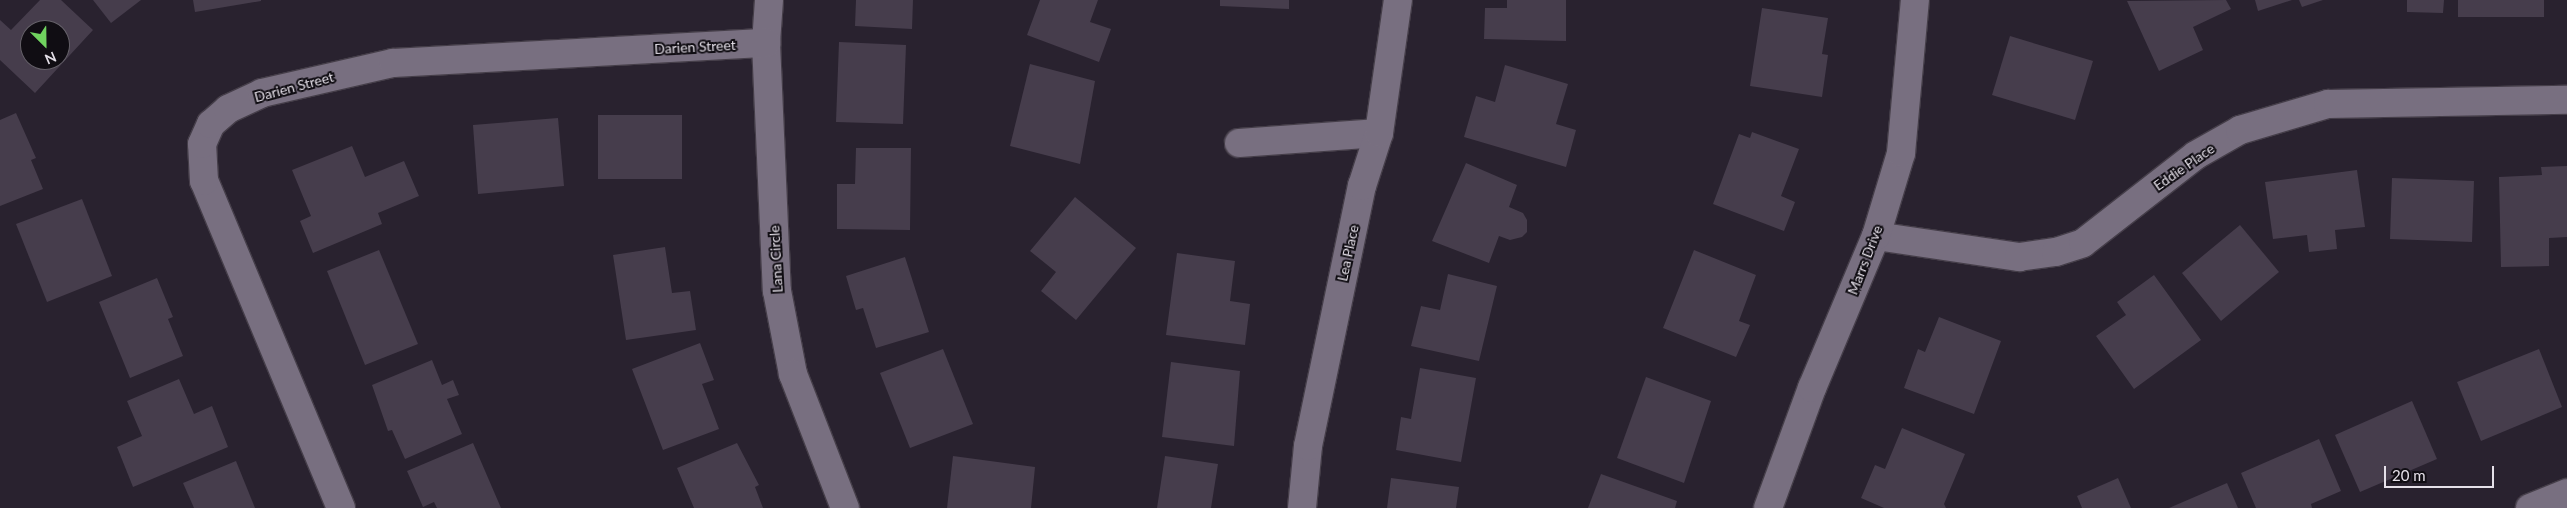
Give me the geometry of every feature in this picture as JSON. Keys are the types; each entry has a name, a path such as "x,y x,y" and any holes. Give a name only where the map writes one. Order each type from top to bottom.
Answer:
{"street":[{"name":"Lana Circle","path":"769,0 766,43 777,291 793,374 845,508"},
{"name":"Lea Place","path":"1302,508 1310,436 1362,186 1380,133 1398,0"},
{"name":"Marrs Drive","path":"1768,508 1812,388 1876,236 1901,153 1915,0"},
{"name":"Darien Street","path":"341,508 204,180 202,144 211,124 228,109 262,93 393,63 766,43"},
{"name":"Eddie Place","path":"1876,236 2019,257 2056,252 2083,243 2196,155 2240,130 2328,104 2567,100"},
{"path":"1239,143 1380,133"},
{"path":"2530,508 2567,492"}],"building":[{"path":"40,0 61,0 93,30 70,55 70,20 21,20"},
{"path":"93,0 141,0 111,23"},
{"path":"193,0 261,0 261,1 195,12"},
{"path":"856,0 913,0 912,29 855,26"},
{"path":"1040,0 1098,0 1090,22 1111,29 1099,62 1027,35"},
{"path":"1220,0 1289,0 1289,9 1220,6"},
{"path":"1507,0 1566,0 1566,41 1484,39 1485,8 1507,8"},
{"path":"2226,0 2231,9 2193,27 2203,50 2159,71 2127,1"},
{"path":"2255,0 2292,0 2258,11"},
{"path":"2299,0 2323,0 2302,7"},
{"path":"2407,0 2444,0 2443,13 2407,12"},
{"path":"2458,0 2544,0 2544,17 2458,17"},
{"path":"1762,8 1828,18 1822,54 1828,55 1822,97 1750,86"},
{"path":"0,20 11,30 20,21 20,70 56,70 35,93 0,60"},
{"path":"2010,36 2093,61 2075,120 1992,95"},
{"path":"839,42 906,45 903,124 836,122"},
{"path":"1030,64 1095,81 1080,164 1010,146"},
{"path":"1505,65 1568,84 1556,124 1576,130 1566,167 1464,137 1476,96 1495,102"},
{"path":"16,113 36,158 31,160 43,189 0,206 0,120"},
{"path":"598,115 682,115 682,179 598,179"},
{"path":"558,118 564,186 478,194 473,125"},
{"path":"1752,132 1799,149 1781,196 1795,202 1784,231 1713,204 1739,134 1750,138"},
{"path":"352,146 365,177 404,161 419,196 378,213 382,224 313,253 300,221 311,216 292,170"},
{"path":"856,148 911,148 910,230 837,229 837,184 855,184"},
{"path":"1466,163 1517,185 1509,207 1523,213 1527,220 1527,232 1522,237 1510,240 1499,236 1489,263 1432,241"},
{"path":"2567,166 2567,237 2549,238 2549,266 2501,267 2499,177 2542,175 2541,167"},
{"path":"2357,170 2365,227 2335,230 2337,249 2309,252 2307,235 2273,239 2265,182"},
{"path":"2392,178 2474,181 2472,242 2390,239"},
{"path":"1075,197 1136,248 1076,320 1041,291 1056,272 1030,251"},
{"path":"82,199 112,276 47,302 16,224"},
{"path":"2240,225 2279,272 2221,321 2182,273"},
{"path":"665,247 672,293 690,291 696,330 626,340 613,255"},
{"path":"379,250 418,344 365,365 327,271"},
{"path":"1694,250 1756,275 1739,321 1750,325 1736,357 1663,328"},
{"path":"1177,253 1235,261 1230,301 1250,304 1245,345 1166,335"},
{"path":"905,257 929,332 876,348 863,308 856,310 846,276"},
{"path":"1448,274 1497,286 1479,361 1411,346 1421,306 1440,310"},
{"path":"2154,275 2201,340 2134,389 2096,336 2126,315 2117,302"},
{"path":"157,278 173,317 168,319 183,356 130,378 99,302"},
{"path":"1939,317 2001,341 1974,414 1904,388 1918,349 1925,352"},
{"path":"700,343 714,380 702,384 719,429 663,450 632,369"},
{"path":"943,349 973,424 910,448 880,373"},
{"path":"2539,349 2562,407 2481,441 2457,382"},
{"path":"432,360 442,385 453,380 459,395 447,399 462,434 405,459 392,430 388,431 372,385"},
{"path":"1171,362 1240,371 1234,446 1162,437"},
{"path":"1420,368 1476,378 1461,462 1396,450 1401,417 1411,419"},
{"path":"1646,377 1711,401 1684,483 1617,458"},
{"path":"179,379 194,414 212,406 228,447 133,487 117,447 142,436 127,401"},
{"path":"2412,401 2437,459 2360,492 2335,435"},
{"path":"1902,428 1965,454 1944,504 1946,508 1884,508 1861,498 1875,465 1885,469"},
{"path":"2319,439 2341,491 2311,504 2312,508 2256,508 2241,473"},
{"path":"473,443 501,508 437,508 434,502 423,507 407,471"},
{"path":"737,443 759,485 755,487 763,508 694,508 677,468"},
{"path":"953,456 1035,467 1031,508 947,508"},
{"path":"1165,456 1218,464 1211,508 1157,508"},
{"path":"236,461 255,508 194,508 183,483"},
{"path":"1601,474 1677,501 1675,508 1588,508"},
{"path":"1391,478 1459,487 1456,508 1387,508"},
{"path":"2118,478 2131,508 2082,508 2077,496"},
{"path":"2227,483 2238,508 2169,508"}]}
